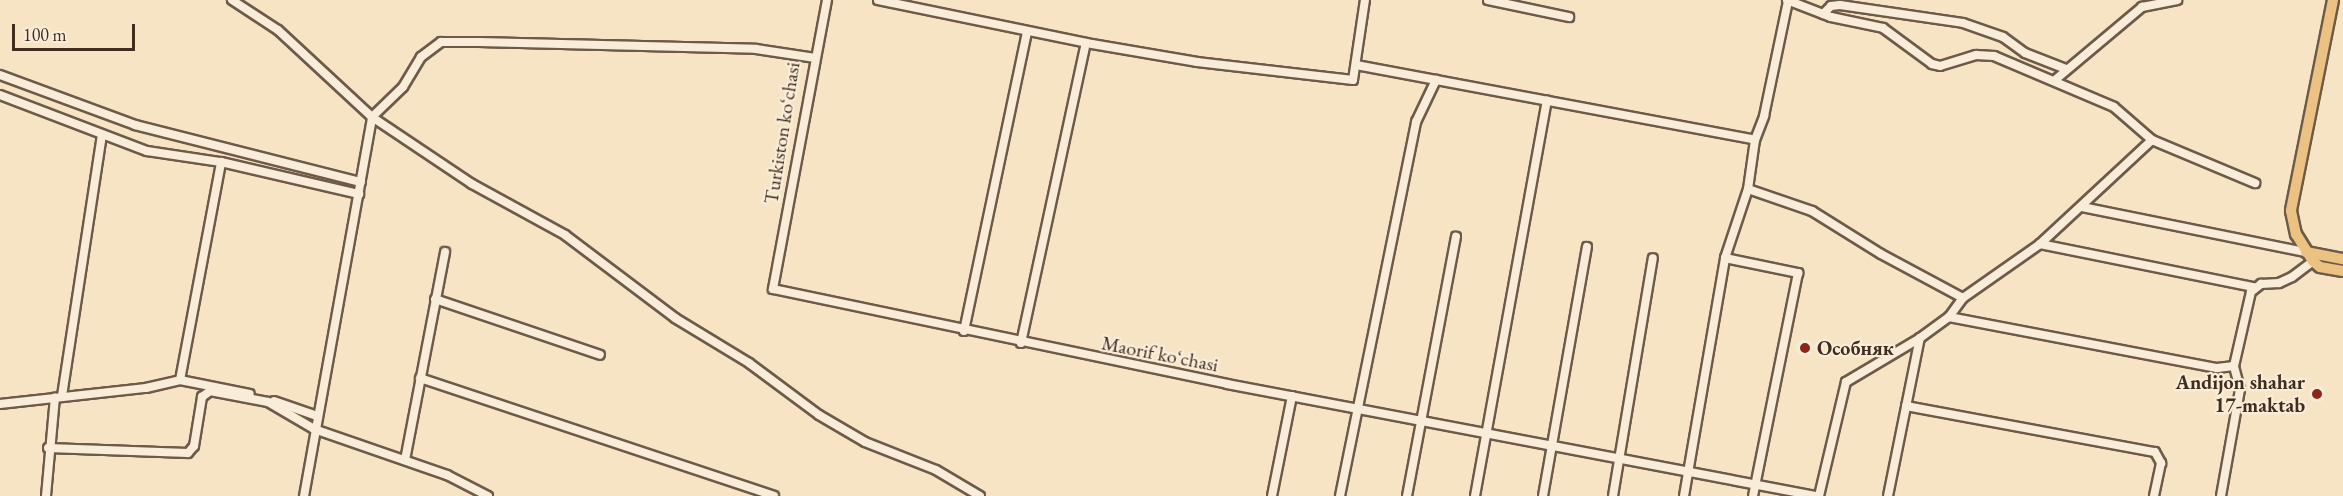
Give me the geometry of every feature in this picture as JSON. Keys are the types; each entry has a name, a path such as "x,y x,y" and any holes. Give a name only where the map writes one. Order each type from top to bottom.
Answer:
{"main road":[{"path":"2333,0 2292,201 2294,227 2309,256 2320,267 2343,272"},
{"path":"2309,256 2343,259"}],"street":[{"path":"232,0 278,30 372,117 472,184 565,235 675,318 749,363 819,415 865,442 936,470 980,496"},
{"path":"815,58 827,0"},
{"path":"878,0 1027,32 1197,62 1353,80 1365,0"},
{"path":"1488,0 1569,17"},
{"path":"1684,496 1725,258 1748,189 1755,140 1764,116 1788,0 1823,14 1883,28 1932,64 1940,66 1985,54 2055,80 2114,107 2152,140 2255,183"},
{"path":"2055,80 2142,7 2177,0"},
{"path":"1823,14 1831,6 1840,5 1964,23 2003,37 2025,53 2067,69"},
{"path":"964,331 1027,32"},
{"name":"Turkiston koʻchasi","path":"372,117 403,87 421,57 441,42 756,49 815,58 773,289 1021,343"},
{"path":"1021,343 1086,43"},
{"path":"1356,65 1755,140"},
{"path":"0,75 135,125 361,182"},
{"path":"1340,496 1416,122 1436,80"},
{"path":"0,95 147,151 221,162 358,194"},
{"path":"1475,496 1547,100"},
{"path":"304,496 314,429 372,117"},
{"path":"46,496 48,448 59,397 102,135"},
{"path":"1818,496 1846,382 1920,338 1949,317 1964,298 2040,244 2152,140"},
{"path":"180,380 221,162"},
{"path":"1748,189 1812,211 1881,254 1964,298"},
{"path":"2082,207 2309,256"},
{"path":"1407,496 1456,237"},
{"path":"2040,244 2254,287 2279,283 2309,256"},
{"path":"1543,496 1587,247"},
{"path":"405,460 445,252"},
{"path":"1613,496 1653,258"},
{"path":"1725,258 1798,273 1754,496"},
{"path":"2221,496 2240,389 2234,366 2254,287"},
{"path":"435,299 600,355"},
{"path":"1949,317 2217,368 2234,366"},
{"path":"1888,496 1920,338"},
{"name":"Maorif koʻchasi","path":"1021,343 1620,460 1818,496"},
{"path":"420,378 774,496"},
{"path":"0,404 146,388 180,380 220,385 317,416"},
{"path":"48,448 188,453 194,446 202,396 210,391 268,402 314,429 405,460 488,496"},
{"path":"1272,496 1292,396"},
{"path":"1906,406 2155,452 2161,463 2154,496"}],"place":[{"name":"Особняк","path":"1805,348"},
{"name":"Andijon shahar 17-maktab","path":"2317,394"}]}
